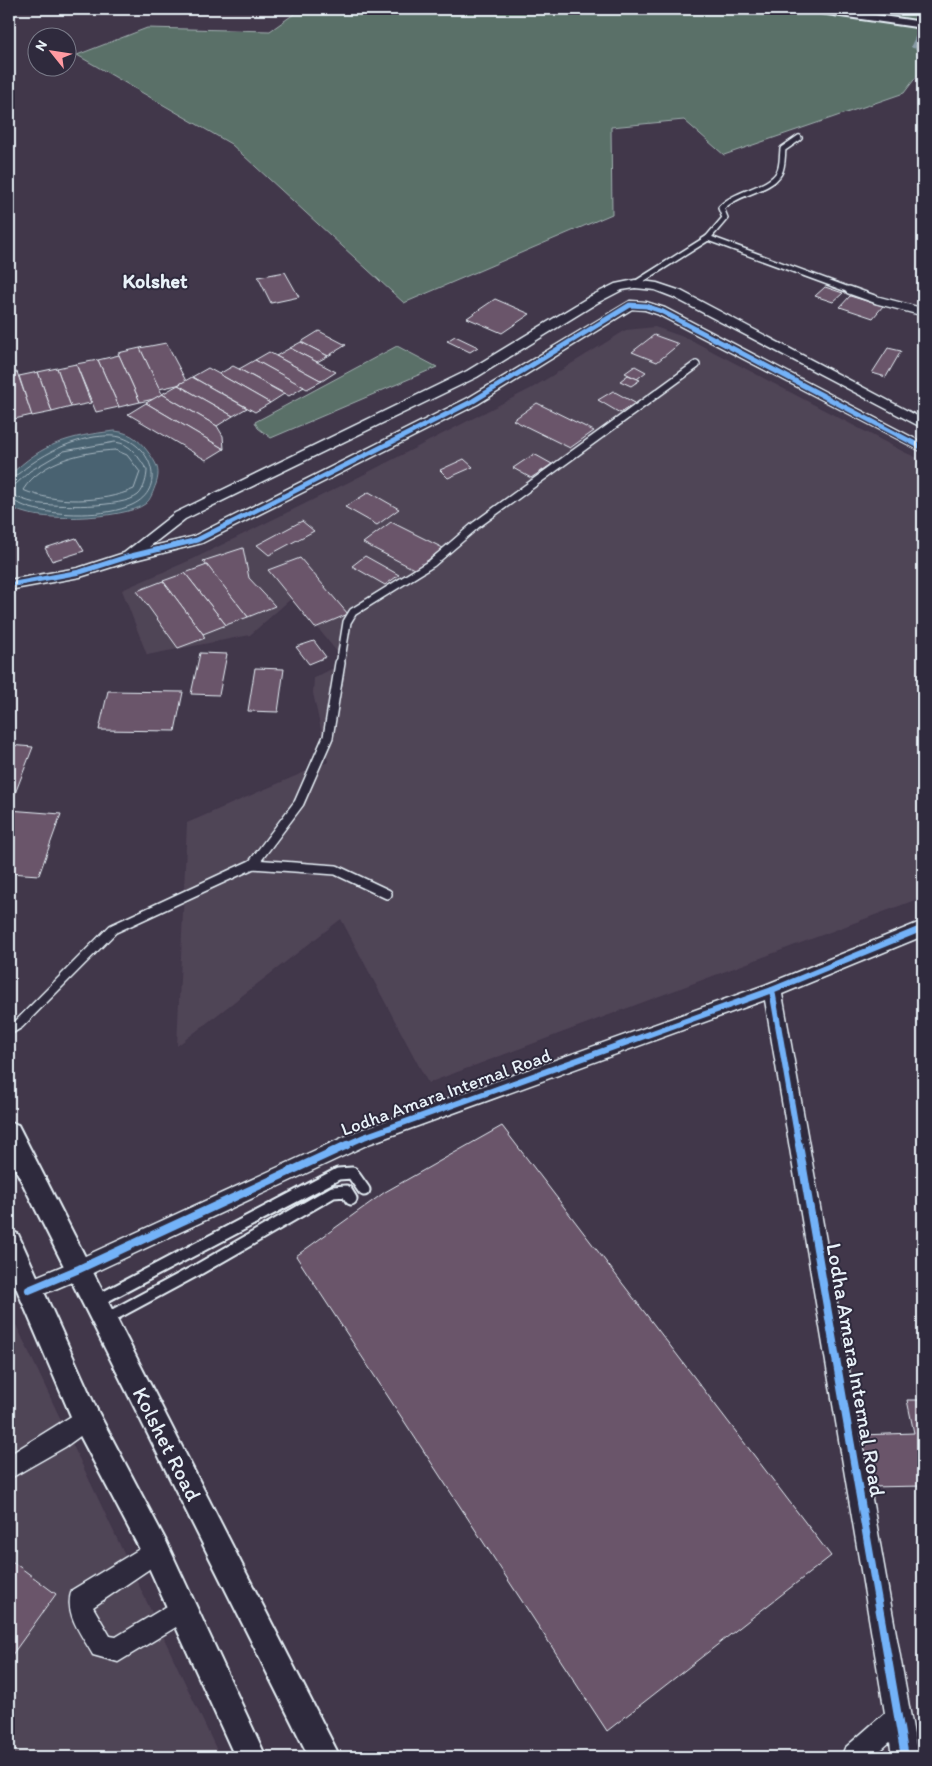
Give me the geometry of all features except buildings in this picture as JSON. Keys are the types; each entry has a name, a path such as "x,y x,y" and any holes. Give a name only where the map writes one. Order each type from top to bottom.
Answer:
{"street":[{"path":"813,9 923,25"},
{"path":"630,305 634,284"},
{"path":"127,557 180,516 484,366 593,300 618,287 634,284 657,287 677,294 923,424"},
{"path":"9,585 80,572 127,557 197,540 473,401 630,305 646,306 661,311 923,448"},
{"path":"484,366 508,379"},
{"path":"891,431 906,414"},
{"name":"Lodha Amara Internal Road","path":"29,1290 79,1269 364,1136 772,990 923,928"},
{"name":"Lodha Amara Internal Road","path":"772,990 904,1757"},
{"name":"Kolshet Road","path":"9,1132 325,1757"},
{"path":"9,1242 86,1418 156,1551 251,1757"},
{"path":"9,1468 57,1439 86,1418"},
{"path":"156,1551 81,1599 81,1609 102,1646 118,1650 182,1609"},
{"path":"854,1757 898,1718"}],"lane":[{"path":"634,284 708,238 725,218 721,208 725,202 731,197 770,182 779,172 783,149 799,138"},
{"path":"708,238 877,300 923,312"},
{"path":"9,1030 19,1024 113,929 253,864 299,803 328,737 348,622 354,612 432,563 476,525 696,365"},
{"path":"253,864 336,870 387,894"},
{"path":"100,1311 238,1226 338,1174 352,1173 364,1190"},
{"path":"100,1311 247,1242 334,1192 346,1191 351,1199"},
{"path":"238,1226 247,1242"}],"shaded area":[{"path":"655,327 689,339 906,453 923,460 923,897 428,1083 341,919 177,1046 187,823 328,762 313,693 314,678 345,662 293,597 250,635 147,655 122,590 193,559 351,481 532,388 626,330"},
{"path":"10,1312 220,1757 9,1757"}],"green space":[{"path":"301,9 923,9 923,68 904,93 724,155 684,120 611,127 612,214 404,303 231,144 78,56 147,28 270,31"},
{"path":"397,346 437,367 271,438 258,428 255,422"}],"water":[{"path":"115,431 132,436 140,442 157,466 158,476 156,484 145,504 118,513 77,517 36,515 21,512 11,506 8,496 9,476 33,456 70,439"}],"waterway":[{"path":"921,29 913,46 923,48"}],"cycle path":[{"path":"9,585 80,572 127,557 197,540 473,401 630,305 646,306 661,311 923,448"},
{"path":"29,1290 79,1269 364,1137 772,990 923,928"},
{"path":"772,990 905,1757"}],"district":[{"name":"Kolshet","path":"155,281"}]}
